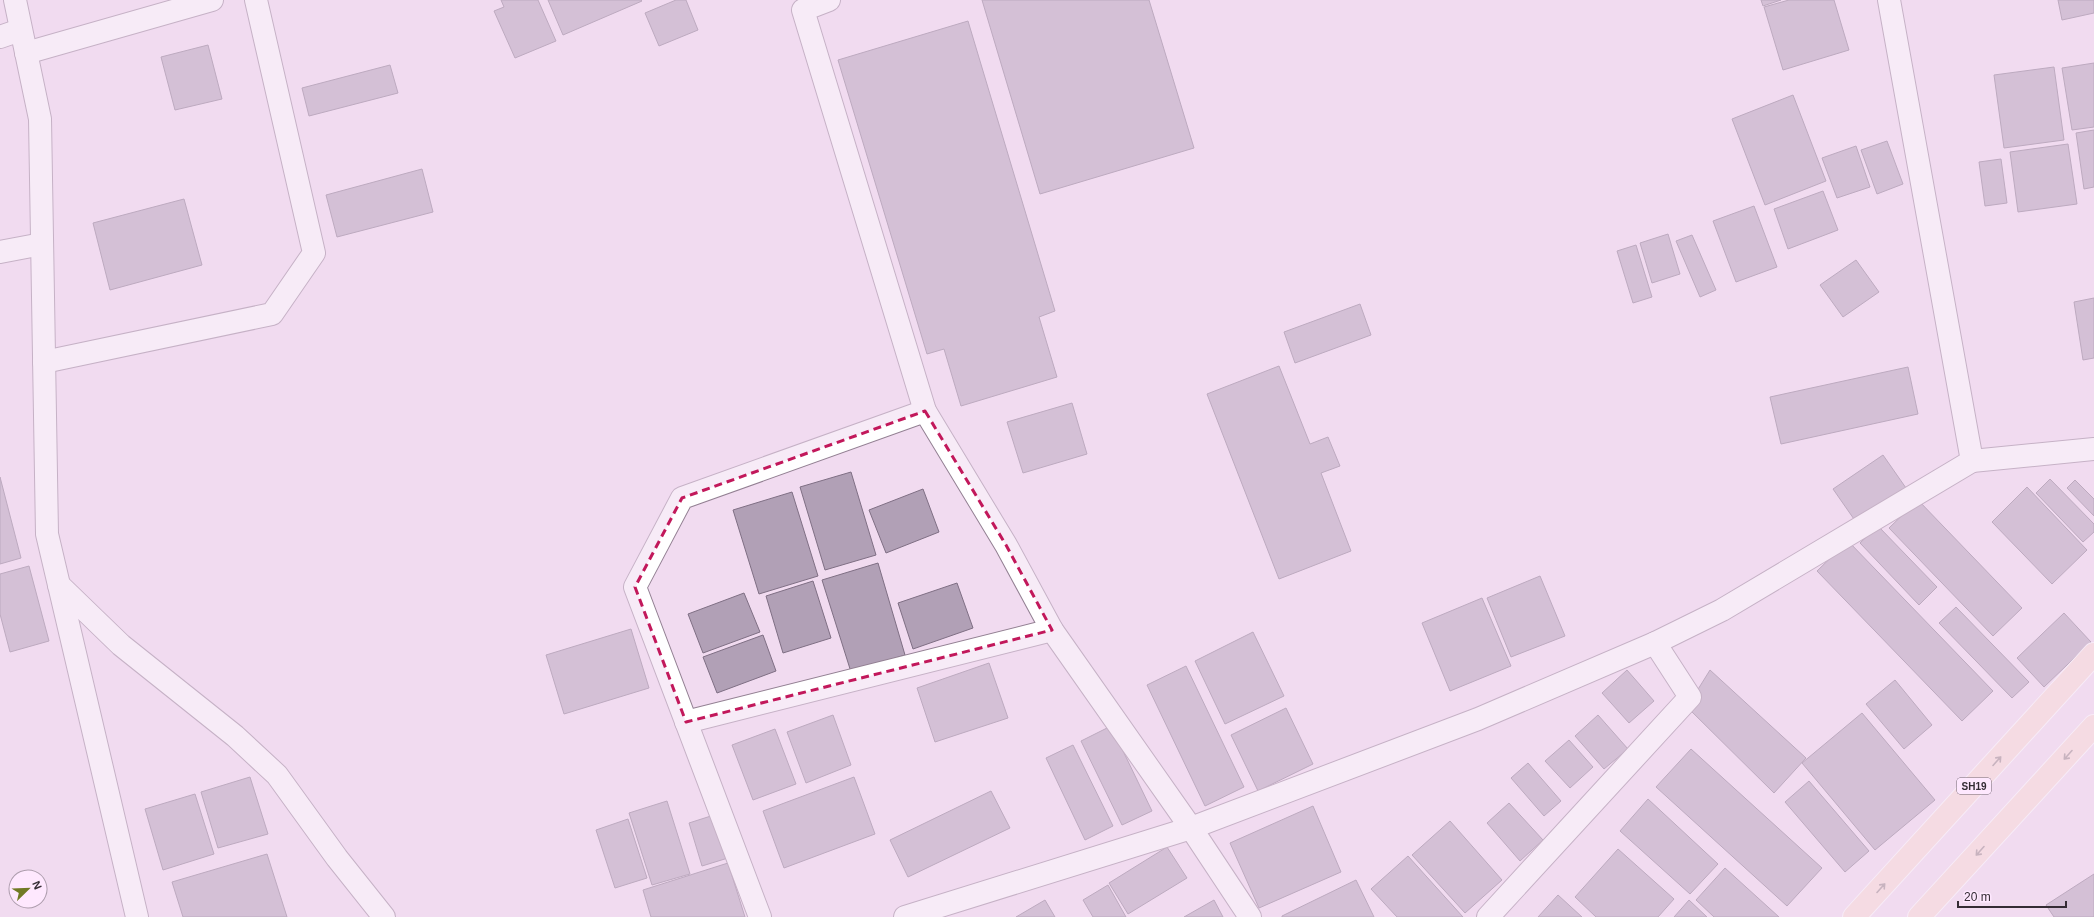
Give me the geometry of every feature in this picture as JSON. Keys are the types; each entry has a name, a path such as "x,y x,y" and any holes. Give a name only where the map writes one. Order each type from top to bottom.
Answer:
{"main road":[{"name":"SH19","path":"1854,917 2094,654"},
{"path":"1920,917 2094,726"}],"street":[{"path":"15,0 20,30 40,119 47,534 137,917"},
{"path":"26,53 212,0"},
{"path":"44,362 272,314 314,253 256,0"},
{"path":"829,0 803,10 924,411 1006,545 1052,630 1191,828 1250,917"},
{"path":"1889,0 1972,461"},
{"path":"0,37 20,30"},
{"path":"0,252 42,244"},
{"path":"760,917 635,587 682,498 924,411"},
{"path":"905,917 1191,828 1478,719 1655,643 1722,610 1972,461 2094,449"},
{"path":"59,585 121,645 235,736 277,775 337,858 384,917"},
{"path":"686,722 1052,630"},
{"path":"1488,917 1690,697 1655,643"}],"highlighted area":[{"path":"925,411 1006,545 1052,630 686,722 635,587 682,498"}],"building":[{"path":"501,0 538,0 556,41 515,58 494,11 504,7"},
{"path":"548,0 641,0 642,1 563,35"},
{"path":"676,0 686,0 698,30 659,46 645,13"},
{"path":"982,0 1149,0 1194,148 1040,194"},
{"path":"1761,0 1781,0 1763,6"},
{"path":"1789,0 1834,0 1849,50 1783,70 1764,7"},
{"path":"2058,0 2094,0 2094,13 2062,20"},
{"path":"968,21 1055,311 1039,317 1057,377 961,406 944,349 927,354 838,60"},
{"path":"208,45 222,99 175,110 161,57"},
{"path":"2094,63 2094,127 2072,130 2062,68"},
{"path":"390,65 398,93 309,116 302,88"},
{"path":"2054,67 2064,140 2004,148 1994,75"},
{"path":"1793,95 1826,181 1765,205 1732,119"},
{"path":"2094,130 2094,187 2084,189 2076,133"},
{"path":"1887,141 1903,184 1877,194 1861,150"},
{"path":"2068,144 2077,204 2018,212 2010,152"},
{"path":"1856,146 1870,187 1837,198 1822,158"},
{"path":"2001,159 2007,203 1985,206 1979,162"},
{"path":"422,169 433,212 337,237 326,195"},
{"path":"1823,191 1838,230 1788,249 1774,209"},
{"path":"184,199 202,265 110,290 93,223"},
{"path":"1754,206 1777,267 1736,282 1713,221"},
{"path":"1668,234 1680,274 1652,283 1640,243"},
{"path":"1692,235 1716,290 1700,297 1676,241"},
{"path":"1636,245 1652,297 1633,303 1617,251"},
{"path":"1856,260 1879,292 1843,317 1820,285"},
{"path":"2094,298 2094,358 2083,360 2074,302"},
{"path":"1360,304 1371,335 1295,363 1284,332"},
{"path":"1279,366 1310,444 1328,437 1340,466 1321,473 1351,551 1279,579 1207,394"},
{"path":"1908,367 1918,414 1781,444 1770,397"},
{"path":"1072,403 1087,454 1023,473 1007,422"},
{"path":"1883,455 1906,488 1856,522 1833,489"},
{"path":"851,472 876,555 825,570 800,487"},
{"path":"0,477 21,558 0,564"},
{"path":"2050,479 2094,524 2094,532 2083,542 2036,493"},
{"path":"2075,480 2094,499 2094,516 2067,488"},
{"path":"2027,487 2087,550 2052,584 1992,522"},
{"path":"923,489 939,532 886,553 869,510"},
{"path":"792,492 818,576 759,594 733,510"},
{"path":"1918,500 2022,608 1993,636 1889,528"},
{"path":"1878,526 1937,587 1919,605 1860,543"},
{"path":"1848,541 1993,691 1962,721 1817,571"},
{"path":"878,563 905,655 851,672 822,580"},
{"path":"29,566 49,641 10,652 0,614 0,574"},
{"path":"1540,576 1565,636 1511,657 1487,598"},
{"path":"813,581 831,638 783,653 766,596"},
{"path":"957,583 973,628 913,649 898,603"},
{"path":"744,593 760,632 703,653 688,614"},
{"path":"1482,598 1511,666 1450,691 1422,623"},
{"path":"1956,607 2029,682 2012,698 1939,623"},
{"path":"2064,613 2091,642 2044,687 2017,658"},
{"path":"631,629 649,688 564,714 546,655"},
{"path":"1253,632 1284,696 1225,724 1195,661"},
{"path":"763,635 776,671 717,693 703,657"},
{"path":"989,663 1008,718 935,742 917,688"},
{"path":"1186,666 1244,787 1205,806 1147,685"},
{"path":"1627,670 1654,701 1629,723 1602,693"},
{"path":"1710,670 1806,758 1774,793 1687,707"},
{"path":"1895,680 1932,725 1904,749 1866,704"},
{"path":"1286,708 1313,764 1258,791 1231,735"},
{"path":"1862,713 1935,800 1875,850 1802,763"},
{"path":"833,715 851,765 806,783 787,732"},
{"path":"1598,715 1628,749 1604,769 1575,736"},
{"path":"1111,726 1152,811 1122,825 1081,741"},
{"path":"775,729 796,784 753,800 732,745"},
{"path":"1569,740 1593,767 1570,788 1545,761"},
{"path":"1073,745 1113,826 1085,840 1046,758"},
{"path":"1691,749 1822,868 1787,906 1656,787"},
{"path":"1528,763 1561,801 1544,816 1511,778"},
{"path":"250,777 268,834 218,848 201,792"},
{"path":"854,777 875,834 784,868 763,811"},
{"path":"1809,781 1869,851 1845,872 1785,802"},
{"path":"991,791 1010,828 908,877 890,840"},
{"path":"195,794 214,854 163,870 145,809"},
{"path":"1648,799 1718,864 1690,894 1620,831"},
{"path":"667,801 690,874 652,885 629,813"},
{"path":"1509,803 1543,840 1520,861 1487,823"},
{"path":"1313,806 1341,872 1259,908 1230,843"},
{"path":"714,815 728,858 702,866 689,823"},
{"path":"628,819 647,878 615,888 596,830"},
{"path":"1450,821 1502,880 1465,913 1412,855"},
{"path":"1167,847 1187,878 1128,914 1109,883"},
{"path":"1618,849 1674,899 1658,917 1596,917 1575,897"},
{"path":"267,854 287,917 183,917 172,882"},
{"path":"1408,856 1463,917 1397,917 1371,889"},
{"path":"728,863 745,917 651,917 643,890"},
{"path":"1725,868 1779,917 1714,917 1696,900"},
{"path":"2094,874 2094,917 2054,917 2046,905"},
{"path":"1356,880 1374,917 1282,917 1282,916"},
{"path":"1108,885 1126,917 1093,917 1083,900"},
{"path":"1558,895 1582,917 1538,917"},
{"path":"1045,900 1055,917 1016,917"},
{"path":"1214,900 1223,917 1184,917"},
{"path":"1689,900 1707,917 1674,917"}]}
